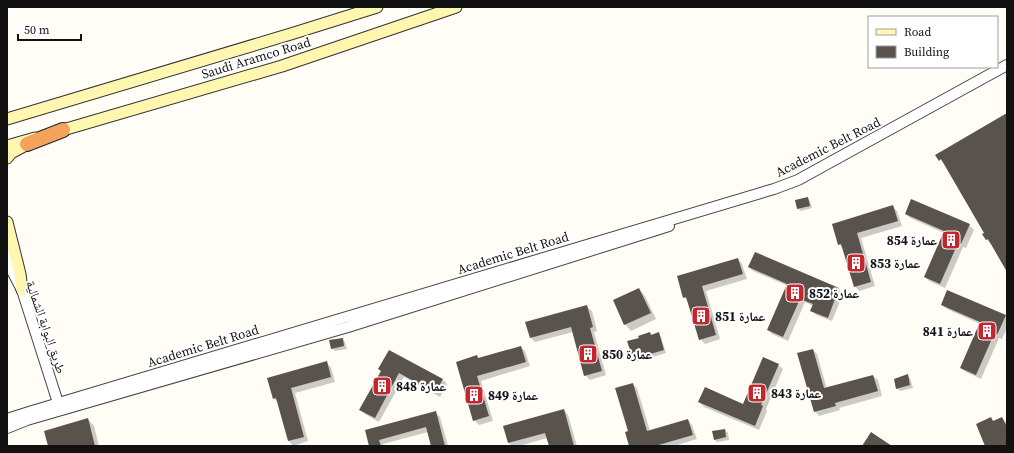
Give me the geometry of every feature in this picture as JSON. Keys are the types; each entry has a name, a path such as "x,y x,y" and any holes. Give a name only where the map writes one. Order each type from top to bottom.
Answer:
{"highway":[{"path":"27,144 63,130"}],"main road":[{"name":"Saudi Aramco Road","path":"7,119 378,7"},
{"name":"Saudi Aramco Road","path":"7,146 282,66 456,7"},
{"path":"7,158 12,153 27,144"},
{"path":"7,222 20,274 22,290"}],"street":[{"name":"Academic Belt Road","path":"7,428 60,407 774,189 798,180 1007,65"},
{"name":"Academic Belt Road","path":"7,419 60,407 348,327 790,190 1007,73"},
{"name":"طريق البوابة الشمالية","path":"7,252 13,273 22,290 60,407"}],"building":[{"path":"1007,113 1007,272 988,239 986,240 982,234 984,233 941,159 939,161 935,155"},
{"path":"808,197 810,206 797,209 795,200"},
{"name":"عمارة 854","path":"911,199 970,224 961,244 958,243 940,284 924,277 944,231 905,214"},
{"name":"عمارة 853","path":"893,205 898,221 857,233 871,282 854,287 841,244 838,245 832,224"},
{"name":"عمارة 852","path":"755,252 839,288 828,318 810,311 813,304 800,299 783,337 767,330 787,284 748,267"},
{"name":"عمارة 851","path":"738,258 743,274 702,286 716,335 699,340 686,297 683,298 677,276"},
{"path":"639,288 651,313 624,325 613,300"},
{"name":"عمارة 841","path":"947,290 1006,315 997,335 994,334 976,375 960,368 980,322 941,305"},
{"name":"عمارة 850","path":"587,305 593,327 590,328 602,371 584,376 571,327 530,338 525,322"},
{"path":"650,332 651,335 659,332 664,350 633,359 627,341 639,338 638,336"},
{"path":"343,338 344,346 331,349 329,340"},
{"name":"عمارة 849","path":"521,346 526,362 477,376 489,416 473,421 456,362 477,355 478,358"},
{"path":"813,349 824,388 873,375 878,391 835,403 836,406 814,412 797,353"},
{"name":"عمارة 848","path":"389,350 443,379 435,393 399,373 375,418 359,410 381,371 378,369"},
{"name":"عمارة 843","path":"763,357 779,364 761,405 763,406 755,426 698,402 705,387 743,404"},
{"path":"327,361 331,377 291,388 304,437 288,441 276,398 273,399 267,378"},
{"path":"908,374 910,385 896,389 894,379"},
{"path":"633,383 647,431 688,419 693,435 655,446 629,446 625,432 628,431 615,388"},
{"path":"564,409 574,446 549,446 545,433 508,443 503,426"},
{"path":"436,411 445,446 431,446 426,427 379,440 381,446 369,446 365,430"},
{"path":"991,417 993,421 1002,417 1007,427 1007,446 985,446 976,424"},
{"path":"88,418 95,446 48,446 44,431"},
{"path":"725,429 726,437 714,440 712,431"},
{"path":"871,432 892,446 862,446"}],"place":[{"name":"عمارة 854","path":"951,240"},
{"name":"عمارة 853","path":"856,263"},
{"name":"عمارة 852","path":"795,293"},
{"name":"عمارة 851","path":"701,316"},
{"name":"عمارة 841","path":"987,331"},
{"name":"عمارة 850","path":"588,354"},
{"name":"عمارة 848","path":"382,386"},
{"name":"عمارة 843","path":"757,393"},
{"name":"عمارة 849","path":"474,395"}]}
